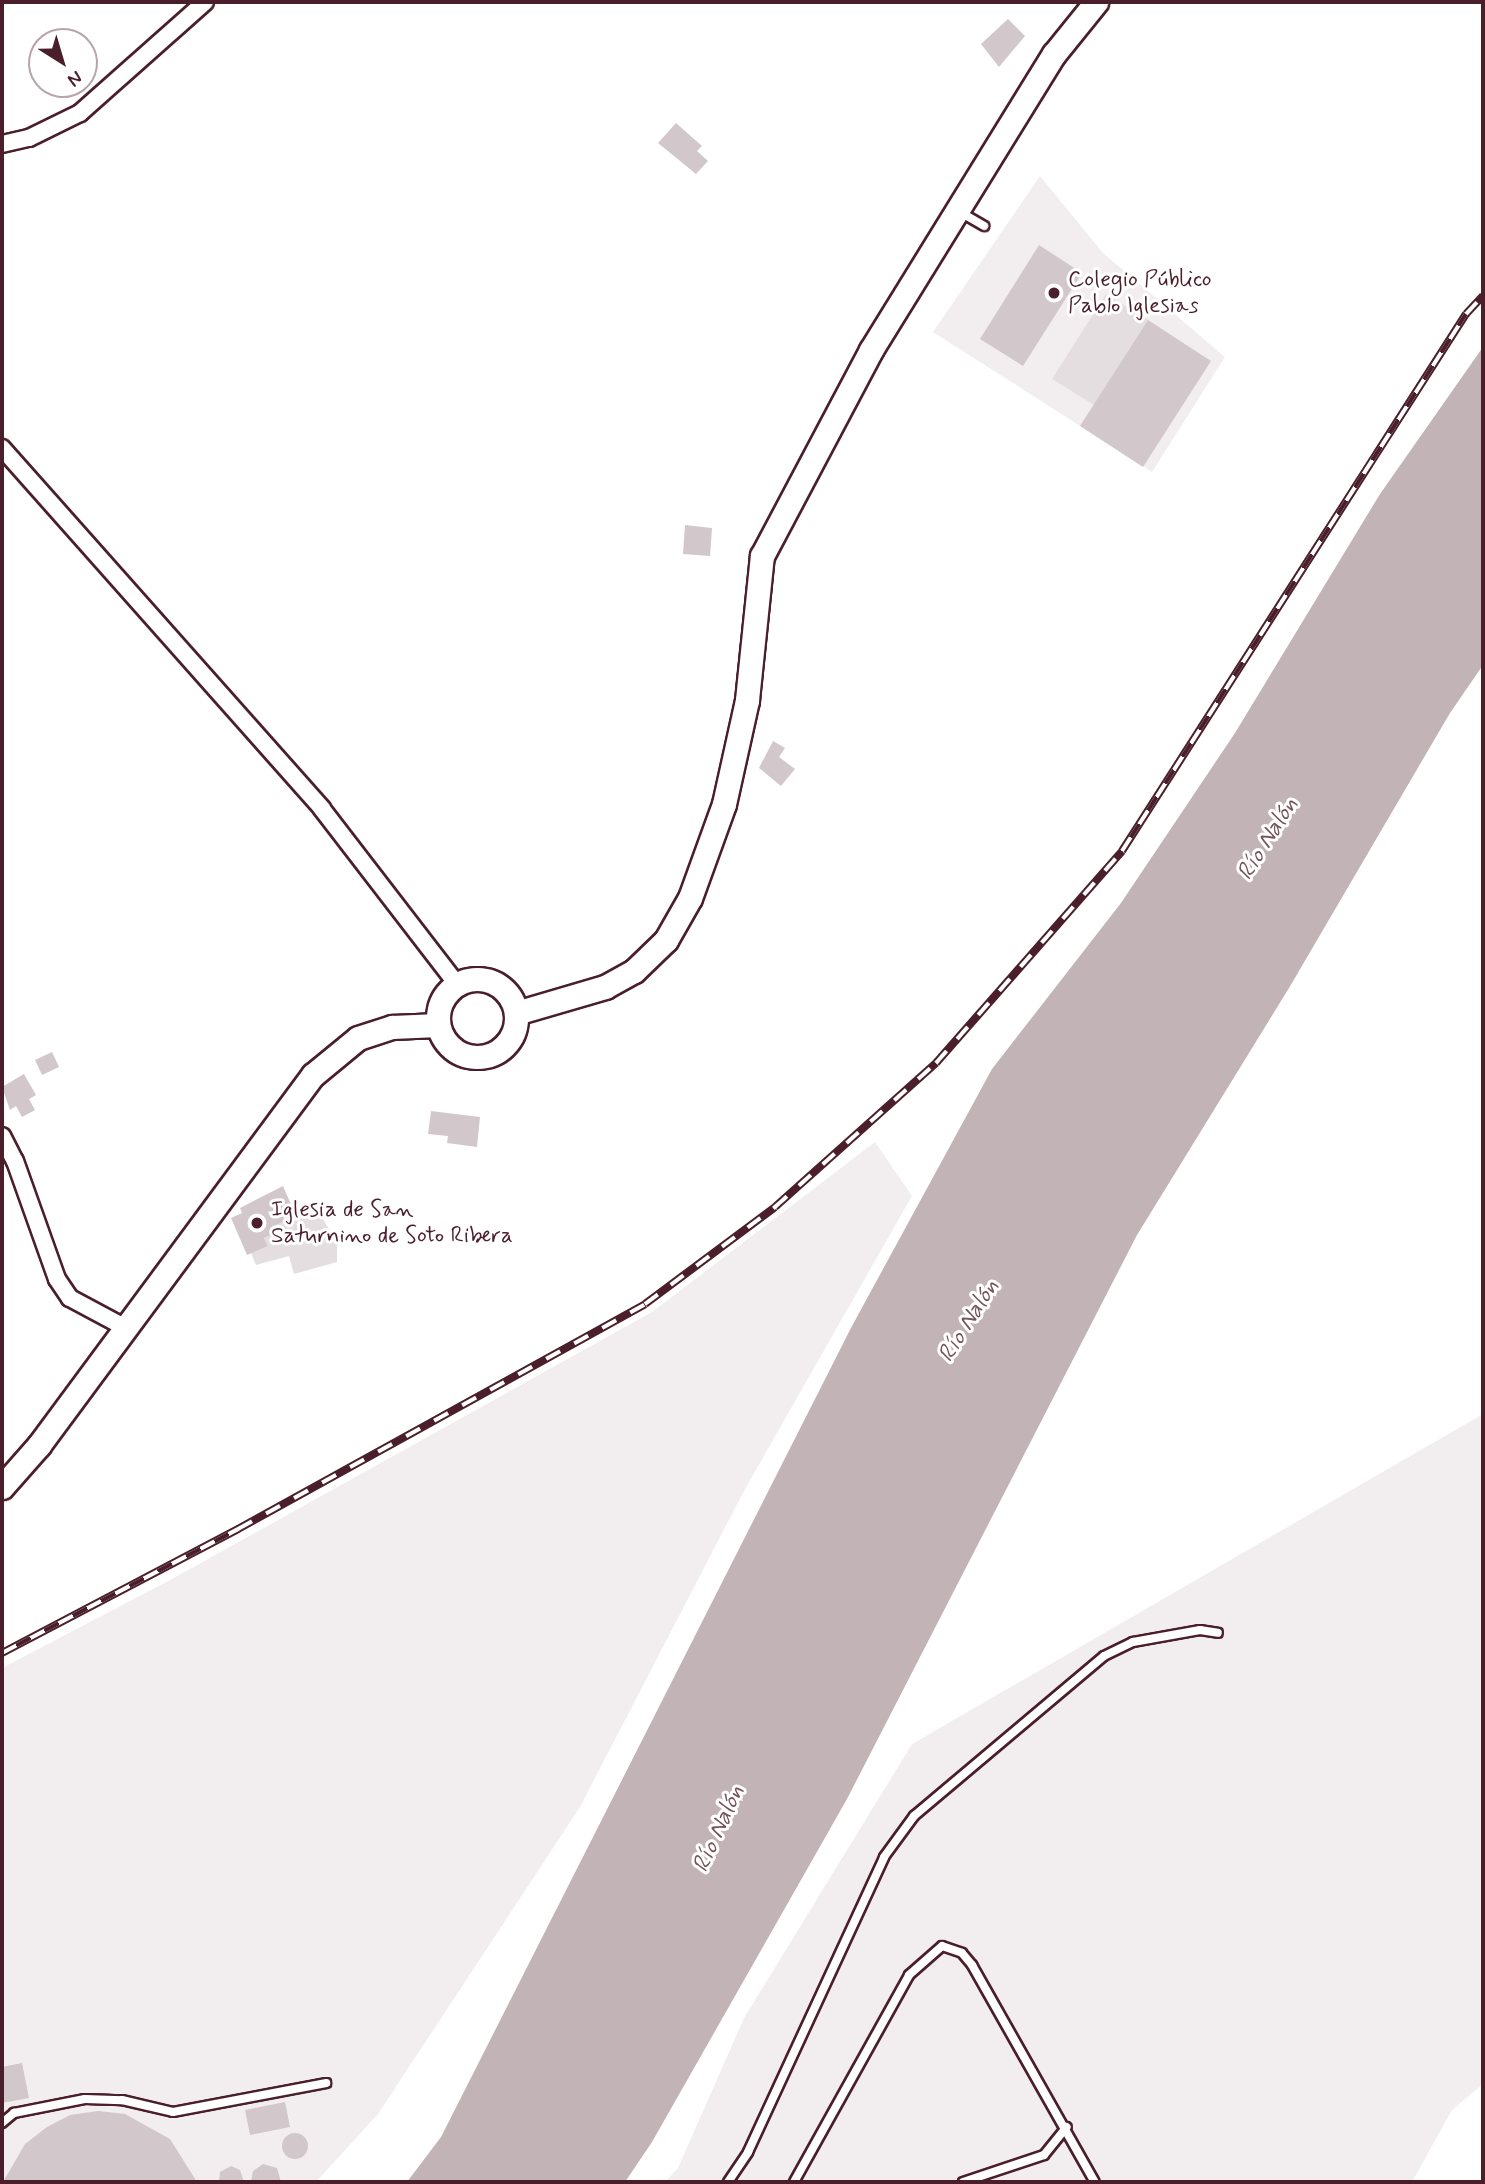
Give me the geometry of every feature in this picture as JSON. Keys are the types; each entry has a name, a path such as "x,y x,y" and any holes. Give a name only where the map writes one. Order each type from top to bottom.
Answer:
{"street":[{"path":"2,144 29,138 80,113 205,2"},
{"path":"516,1013 594,991 634,971 666,940 684,909 724,804 747,700 762,556 871,350 1054,54 1096,2"},
{"path":"2,448 322,809 457,984"},
{"path":"471,979 497,984 507,993 516,1013 512,1035 503,1046 479,1057 453,1049 438,1025 440,1004 457,984 471,979"},
{"path":"2,1487 39,1445 313,1075 358,1038 392,1027 438,1025"},
{"path":"2,1136 15,1161 57,1279 70,1298 126,1328"}],"lane":[{"path":"958,210 984,226"},
{"path":"728,2182 748,2152 884,1857 914,1816 1104,1656 1133,1642 1200,1630 1218,1633"},
{"path":"794,2182 909,1975 942,1946 962,1953 972,1965 1067,2127 1095,2182"},
{"path":"2,2123 14,2113 85,2099 122,2099 173,2112 326,2083"},
{"path":"963,2182 1045,2155 1067,2127"}],"shaded area":[{"name":"Colegio Público Pablo Iglesias","path":"1040,176 1103,253 1225,357 1152,472 933,332"},
{"path":"1106,294 1148,320 1094,405 1052,379"},
{"path":"875,1142 912,1196 745,1489 580,1807 378,2114 316,2182 2,2182 2,1668 172,1579 652,1312"},
{"path":"316,1207 337,1243 337,1262 294,1274 289,1256 256,1265 251,1253 268,1246 264,1238 274,1233 272,1227"},
{"path":"1483,1414 1483,2084 1452,2110 1412,2182 665,2182 678,2168 744,2018 912,1744"}],"water":[{"name":"Río Nalón","path":"1483,347 1483,665 1450,713 1289,988 1137,1235 847,1799 652,2142 625,2182 407,2182 441,2137 852,1326 992,1069 1121,903 1235,733 1380,494"}],"building":[{"path":"1008,19 1025,36 999,67 981,44"},
{"path":"676,123 702,146 697,151 708,161 696,174 658,143"},
{"path":"1039,245 1082,273 1023,366 980,339"},
{"path":"1148,320 1211,361 1143,467 1080,426"},
{"path":"685,525 712,528 710,556 683,554"},
{"path":"773,741 785,748 779,757 795,769 781,786 759,768"},
{"path":"52,1052 59,1067 42,1075 35,1060"},
{"path":"24,1074 36,1095 29,1099 35,1110 22,1117 16,1106 10,1110 2,1087"},
{"path":"431,1111 480,1117 477,1147 447,1143 448,1136 428,1134"},
{"name":"Iglesia de San Saturnino de Soto Ribera","path":"283,1186 296,1216 272,1227 275,1233 264,1238 268,1246 247,1255 231,1218 242,1213 240,1208"},
{"path":"22,2063 29,2098 2,2103 2,2067"},
{"path":"285,2102 290,2127 250,2135 245,2110"},
{"path":"98,2111 125,2114 170,2139 197,2182 3,2182 25,2144 47,2127 70,2115"},
{"path":"295,2133 304,2137 308,2146 304,2155 295,2159 286,2155 282,2146 286,2137"},
{"path":"263,2164 277,2168 281,2182 251,2182 253,2171"},
{"path":"231,2166 240,2170 244,2182 219,2182 220,2172"}],"railway":[{"path":"2,1653 238,1529 645,1304 775,1207 936,1063 1122,851 1466,314 1483,296"}],"place":[{"name":"Colegio Público Pablo Iglesias","path":"1054,293"},
{"name":"Iglesia de San Saturnino de Soto Ribera","path":"257,1223"}]}
